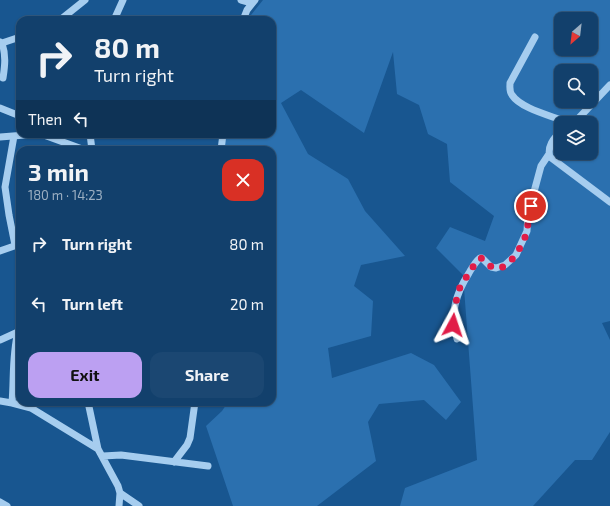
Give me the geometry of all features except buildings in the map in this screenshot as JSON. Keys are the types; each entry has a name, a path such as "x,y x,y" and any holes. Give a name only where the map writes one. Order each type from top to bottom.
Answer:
{"street":[{"path":"65,16 85,0"},
{"path":"116,16 123,0"},
{"path":"241,0 253,2 247,10 245,16"},
{"path":"535,37 510,83 509,90 516,100 554,117"},
{"path":"3,78 6,61 1,43 16,38"},
{"path":"581,116 610,85"},
{"path":"0,108 16,114"},
{"path":"0,137 14,136 11,158 3,176 7,204 16,237"},
{"path":"50,138 74,146"},
{"path":"457,339 453,325 460,287 480,258 482,258 491,267 496,268 505,265 516,255 527,231 528,214 541,166 549,154 552,141 554,139"},
{"path":"549,154 551,159 610,202"},
{"path":"0,251 16,245"},
{"path":"0,340 16,333"},
{"path":"12,403 14,376 13,355 16,344"},
{"path":"0,401 16,404"},
{"path":"24,406 32,408 98,449 113,475 120,493 119,506"},
{"path":"89,406 98,449"},
{"path":"174,462 190,438 194,406"},
{"path":"103,456 121,455 208,466"},
{"path":"120,493 139,506"},
{"path":"0,502 7,506"}],"shaded area":[{"path":"263,0 610,0 610,321 602,323 610,340 610,432 592,460 575,460 533,506 400,506 405,488 477,460 463,275 436,248 450,227 485,241 494,216 450,182 447,144 428,134 419,105 397,94 393,52 364,133 301,90 281,103 308,154 348,179 365,211 405,256 361,265 354,286 373,301 371,336 328,348 332,378 411,353 434,365 461,402 446,420 424,400 379,404 368,422 376,461 317,506 233,506 206,426 225,406 276,406 276,146 224,146 225,138 276,138 276,16 250,16"}],"route":[{"path":"453,325 454,309 460,287 478,259 482,258 491,267 496,268 505,265 512,259 520,249 527,231 527,218 531,206"}]}
